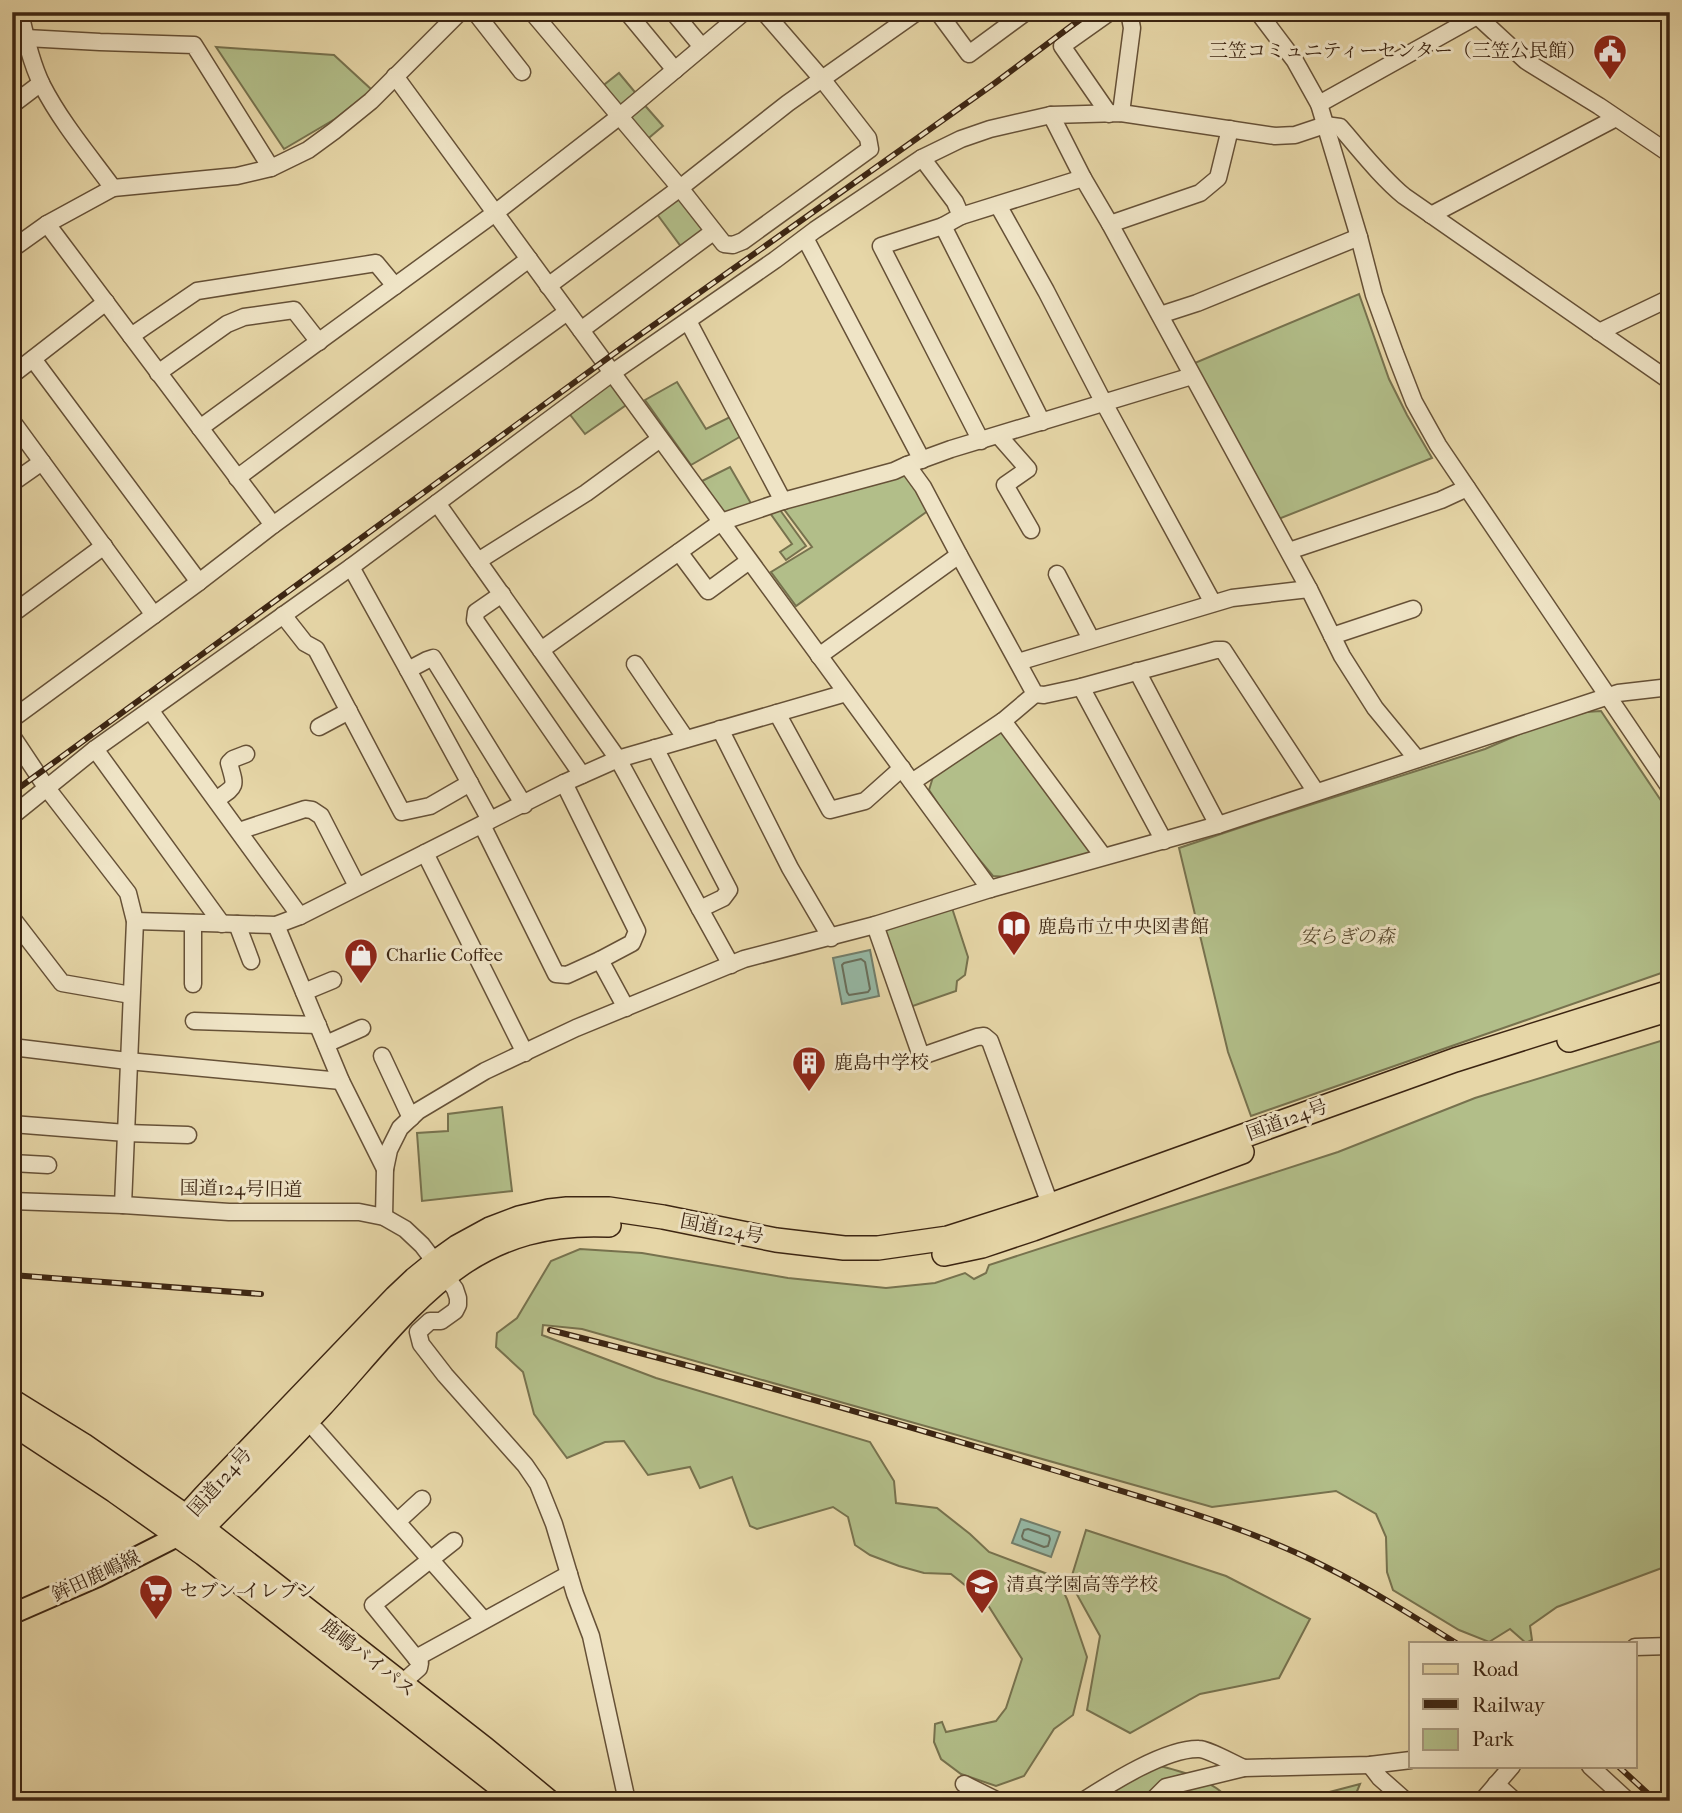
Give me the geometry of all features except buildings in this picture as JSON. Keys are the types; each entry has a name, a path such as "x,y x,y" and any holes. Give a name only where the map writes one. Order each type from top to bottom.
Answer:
{"highway":[{"name":"国道124号","path":"189,1527 396,1297 440,1268 504,1240 529,1232 584,1224 633,1226 814,1260 878,1262 933,1256 982,1246 1053,1213 1455,1060 1670,992"},
{"name":"国道124号","path":"1053,1213 1528,1052 1670,1009"},
{"name":"鹿嶋バイパス","path":"12,1401 83,1445 401,1684 548,1801"},
{"name":"鹿嶋バイパス","path":"12,1423 115,1491 189,1527 344,1663 519,1801"}],"main road":[{"name":"鉾田鹿嶋線","path":"12,1614 97,1577 189,1527"}],"street":[{"path":"20,12 21,34 41,83 63,121 113,187"},
{"path":"12,249 47,224 113,187 237,176 271,168 308,150 371,101 460,12"},
{"path":"475,12 522,72"},
{"path":"532,12 681,188 723,244 733,245 743,241 870,149 868,138 764,12"},
{"path":"627,12 675,70"},
{"path":"673,12 702,47"},
{"path":"200,428 495,213 620,116 744,12"},
{"path":"548,286 681,188 788,103 917,12"},
{"path":"938,12 969,54 1026,12"},
{"path":"1110,12 1062,46 1115,113"},
{"path":"1115,113 1132,28 1129,12"},
{"path":"1258,12 1295,61 1319,104 1374,295 1414,402 1467,488 1670,788"},
{"path":"1319,104 1475,14 1526,61 1670,154"},
{"path":"21,34 100,43 194,44 271,168"},
{"path":"395,76 990,889"},
{"path":"12,105 41,83"},
{"path":"12,816 94,749 351,567 612,373 805,237 922,158 961,139 990,130 1051,115 1115,113 1275,136 1295,135 1325,125 1340,127 1391,185 1599,332 1668,377"},
{"path":"1051,115 1289,551 1342,656 1374,708 1417,759"},
{"path":"1431,215 1616,118"},
{"path":"1110,224 1200,193 1218,178 1230,129"},
{"path":"922,158 955,202 961,216"},
{"path":"981,441 881,246 943,226 961,216 1083,178"},
{"path":"998,205 1213,603"},
{"path":"47,224 273,525"},
{"path":"943,226 1042,422"},
{"path":"580,330 713,232"},
{"path":"805,237 914,463 923,487 1035,694"},
{"path":"1160,315 1359,237"},
{"path":"237,478 528,259"},
{"path":"131,336 197,291 376,263 395,286"},
{"path":"1599,332 1670,298"},
{"path":"12,375 106,302"},
{"path":"158,373 228,324 244,317 295,310 318,342"},
{"path":"12,719 567,312"},
{"path":"688,321 783,501"},
{"path":"33,359 199,582"},
{"path":"541,650 721,522 783,501 894,471 951,449 1192,376"},
{"path":"12,421 154,615"},
{"path":"999,436 1028,469 1005,485 1031,530"},
{"path":"478,561 586,493 660,439"},
{"path":"12,483 42,462"},
{"path":"1289,551 1441,500 1467,488"},
{"path":"437,503 618,759 731,965"},
{"path":"12,614 104,547"},
{"path":"679,552 708,591 749,561"},
{"path":"819,656 959,555"},
{"path":"351,567 470,783 556,974 568,975 632,943 637,931 564,783"},
{"path":"1057,574 1091,639"},
{"path":"1018,662 1232,598 1309,589"},
{"path":"502,594 476,612 475,620 582,775"},
{"path":"1332,636 1413,609"},
{"path":"283,615 305,643 316,649 402,812 430,806 470,783"},
{"path":"777,713 830,810 864,801 1003,721 1035,694 1044,695 1081,687 1223,650 1315,792"},
{"path":"408,670 433,659 524,805"},
{"path":"635,664 686,739"},
{"path":"1137,671 1218,824"},
{"path":"1081,687 1164,841"},
{"path":"384,1217 385,1169 389,1150 400,1128 418,1111 485,1071 576,1028 744,959 831,938 1103,856 1164,841 1607,696 1670,687"},
{"path":"135,921 276,925 300,916 564,783 618,759 846,693"},
{"path":"150,710 300,916"},
{"path":"319,727 349,711"},
{"path":"1003,721 1103,856"},
{"path":"720,729 790,868 831,938"},
{"path":"12,736 46,788 128,893 135,921 123,1205"},
{"path":"655,748 729,890 723,898 700,909"},
{"path":"94,749 230,924 251,961"},
{"path":"216,800 233,788 235,783 229,763 246,754"},
{"path":"239,831 305,809 312,810 321,816 357,886"},
{"path":"425,853 525,1053"},
{"path":"12,918 62,984 131,995"},
{"path":"193,923 193,984"},
{"path":"276,925 341,1081 385,1169"},
{"path":"875,925 920,1054 925,1055 976,1037 984,1036 990,1041 1053,1213"},
{"path":"600,960 626,1008"},
{"path":"304,992 333,980"},
{"path":"194,1021 318,1025"},
{"path":"326,1044 362,1028"},
{"path":"12,1047 341,1081"},
{"path":"382,1055 411,1118"},
{"path":"12,1124 188,1135"},
{"path":"12,1164 48,1165"},
{"name":"国道124号旧道","path":"12,1201 229,1212 359,1212 384,1217 398,1225 410,1234 440,1268"},
{"path":"440,1268 455,1289 458,1305 455,1311 441,1321 430,1321 418,1332 421,1344 525,1465 538,1485 554,1524 591,1636 627,1801"},
{"path":"316,1430 482,1618"},
{"path":"398,1521 422,1499"},
{"path":"401,1684 419,1668 420,1663 373,1605 454,1541"},
{"path":"416,1658 569,1574"},
{"path":"1636,1647 1670,1646"},
{"path":"1083,1801 1144,1766 1178,1752 1201,1748 1244,1768"},
{"path":"1152,1801 1166,1787 1244,1768 1370,1765 1409,1759"},
{"path":"1370,1765 1406,1801"},
{"path":"1482,1801 1511,1768"},
{"path":"1592,1768 1628,1801"},
{"path":"964,1784 998,1801"},
{"path":"1496,1784 1516,1801"}],"green space":[{"path":"216,47 334,55 372,90 335,119 284,149"},
{"path":"619,73 639,97 621,113 600,88"},
{"path":"641,101 663,126 644,142 622,117"},
{"path":"680,190 712,232 685,252 654,210"},
{"path":"1359,294 1389,379 1432,458 1276,520 1190,365"},
{"path":"609,382 629,403 585,434 568,412"},
{"path":"677,382 706,429 732,416 743,435 691,465 645,400"},
{"path":"730,467 752,505 725,517 702,481"},
{"path":"906,473 929,510 796,606 771,572 812,547 783,508"},
{"path":"780,510 806,546 786,560 780,552 792,544 770,513"},
{"name":"安らぎの森","path":"1601,711 1670,814 1670,970 1251,1116 1228,1052 1179,848 1485,749 1536,727 1586,712"},
{"path":"1001,726 1097,854 1007,877 993,876 957,833 929,790 933,777"},
{"path":"952,908 968,957 965,975 957,981 956,991 907,1008 880,932"},
{"path":"1670,1038 1670,1565 1557,1607 1530,1626 1532,1640 1528,1642 1510,1629 1489,1642 1459,1630 1393,1590 1387,1572 1386,1537 1376,1514 1336,1491 1212,1507 582,1329 543,1325 542,1335 656,1378 870,1442 894,1481 896,1503 937,1508 989,1552 1056,1577 1067,1599 1087,1657 1073,1715 1054,1729 1024,1776 996,1786 961,1774 941,1759 934,1742 935,1724 942,1722 946,1732 996,1721 1006,1708 1022,1659 986,1602 951,1574 924,1573 870,1555 855,1545 848,1517 833,1507 757,1529 750,1526 732,1477 700,1488 690,1467 648,1475 624,1441 605,1442 567,1458 534,1414 523,1372 496,1347 497,1333 517,1318 551,1261 580,1249 642,1253 788,1278 886,1288 935,1283 965,1273 974,1279 986,1273 989,1265 1338,1152 1475,1098"},
{"path":"502,1107 512,1191 422,1201 417,1133 448,1131 448,1114"},
{"path":"1086,1530 1226,1576 1310,1619 1279,1678 1200,1694 1130,1733 1087,1710 1100,1636 1070,1582"},
{"path":"1144,1762 1202,1780 1231,1801 1096,1801"},
{"path":"1360,1784 1353,1801 1295,1801"}],"water":[{"path":"870,950 879,996 842,1004 833,958"},
{"path":"1021,1519 1060,1532 1051,1557 1012,1543"}],"railway":[{"path":"12,793 627,344 995,83 1090,12"},
{"path":"12,1275 261,1294"},
{"path":"550,1330 869,1416 1227,1525 1292,1551 1341,1575 1454,1642"},
{"path":"1620,1768 1656,1801"}],"place":[{"name":"三笠コミュニティーセンター（三笠公民館）","path":"1610,81"},
{"name":"鹿島市立中央図書館","path":"1014,957"},
{"name":"Charlie Coffee","path":"361,985"},
{"name":"鹿島中学校","path":"809,1093"},
{"name":"清真学園高等学校","path":"982,1615"},
{"name":"セブン-イレブン","path":"156,1621"}]}
